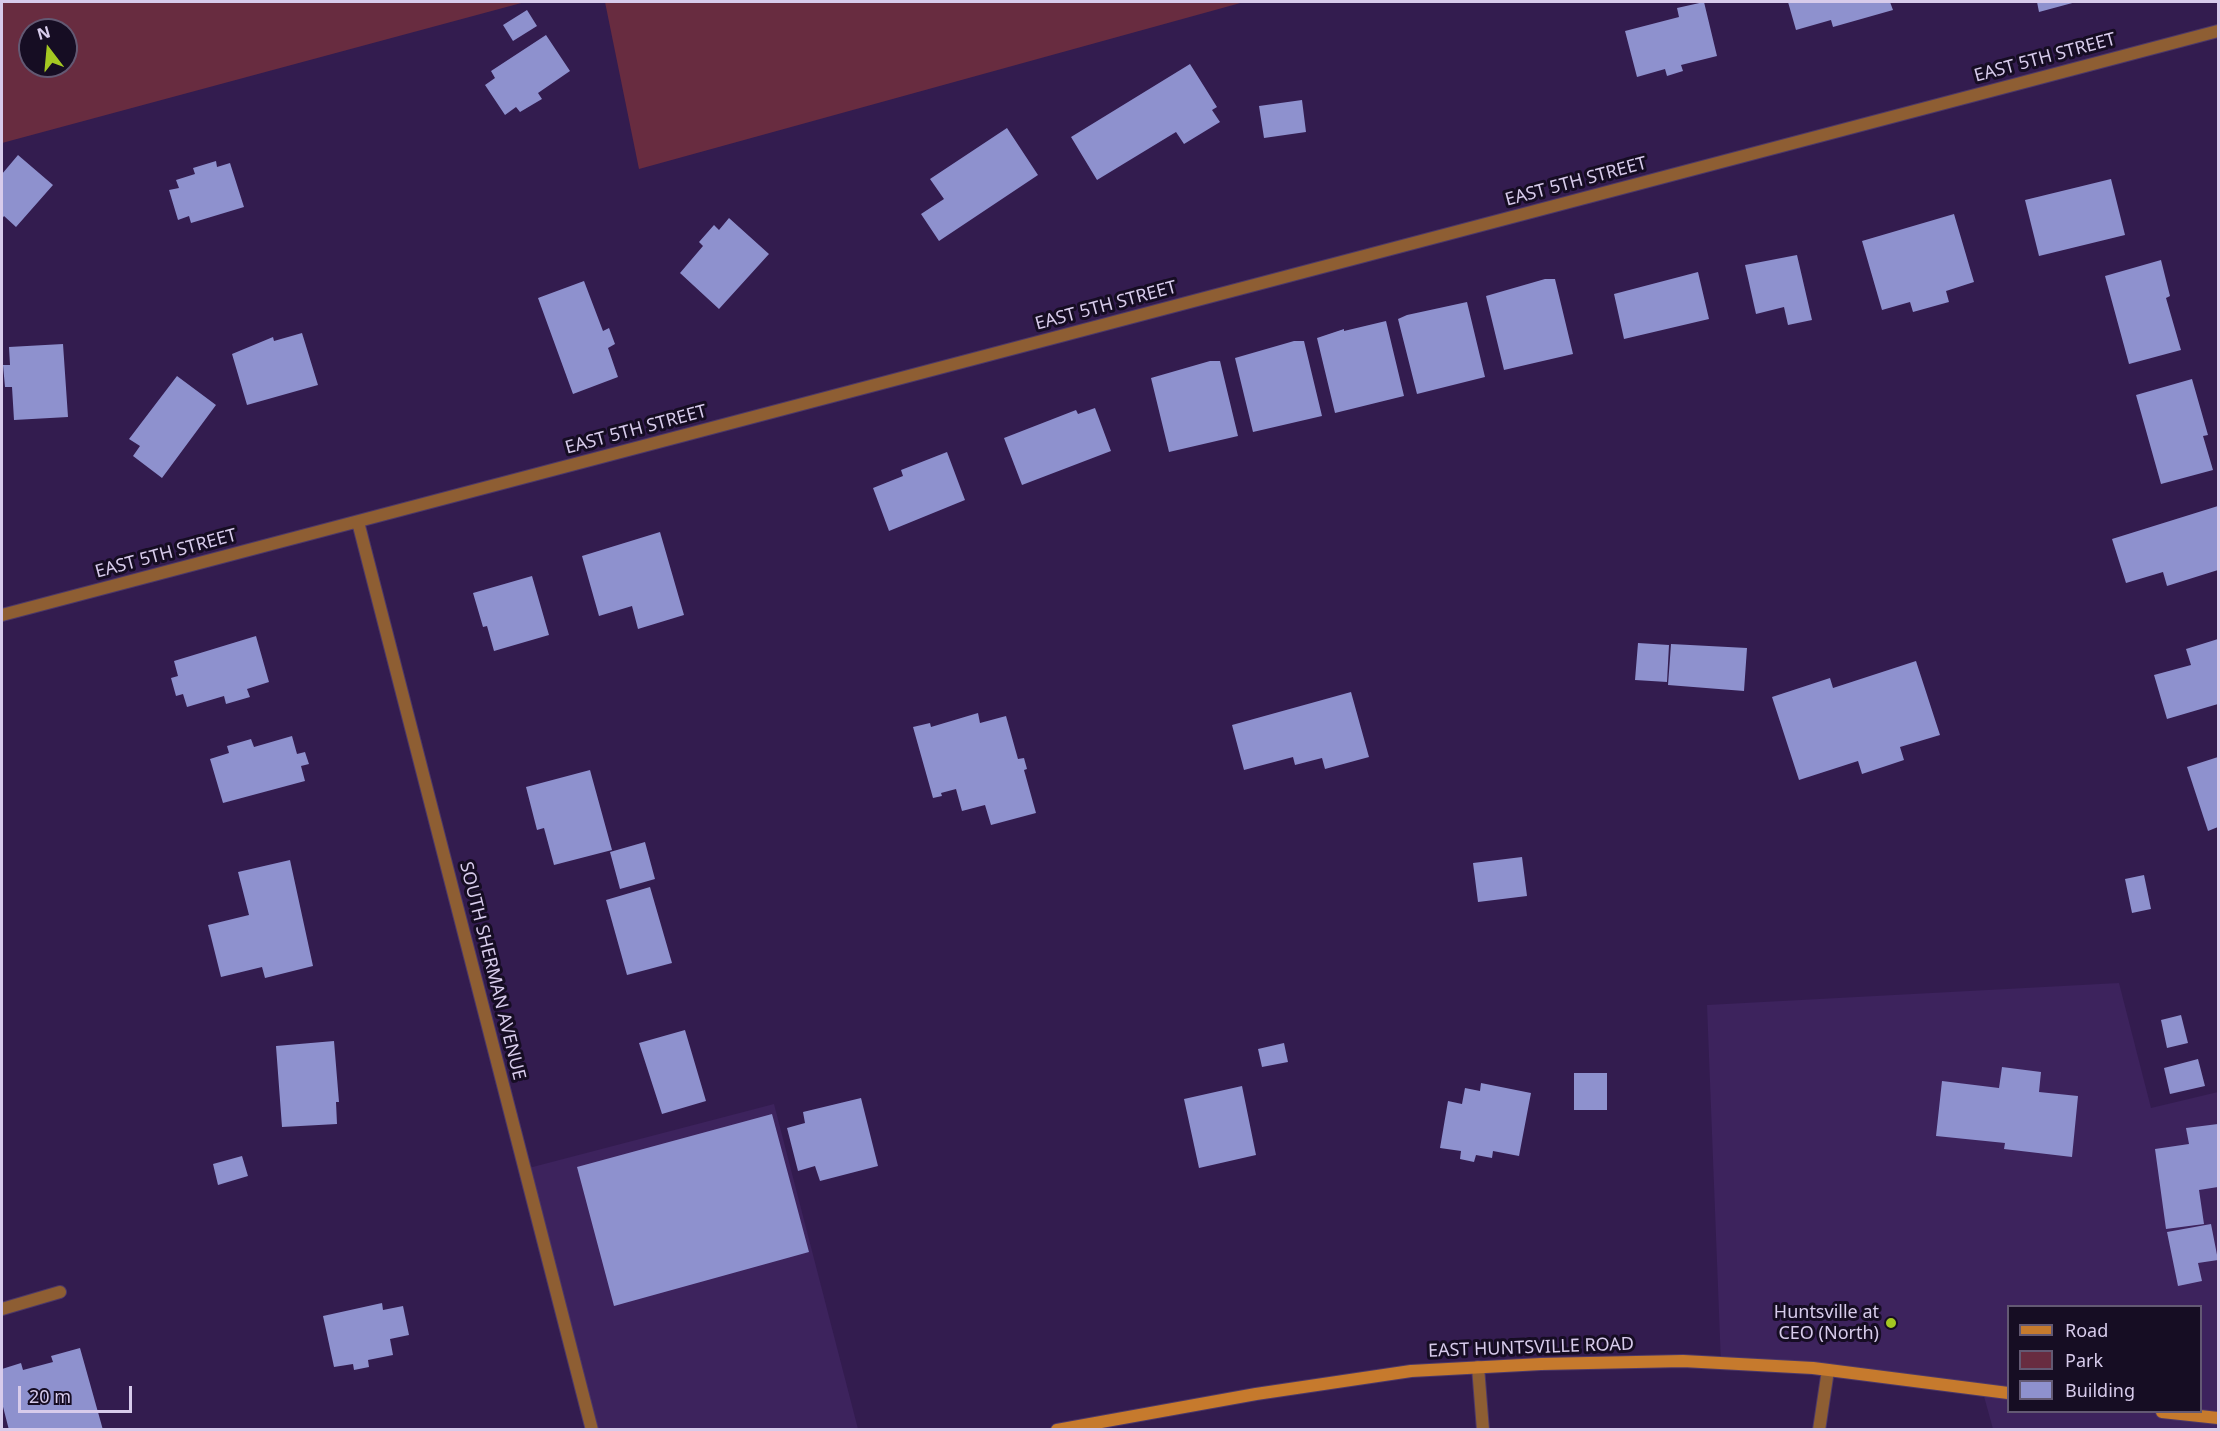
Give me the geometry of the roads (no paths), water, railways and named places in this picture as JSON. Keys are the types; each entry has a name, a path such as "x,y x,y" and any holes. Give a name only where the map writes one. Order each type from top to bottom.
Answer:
{"main road":[{"name":"EAST HUNTSVILLE ROAD","path":"1057,1430 1256,1394 1411,1371 1478,1367 1683,1361 1828,1370 2007,1393"},
{"path":"2171,1413 2218,1418"}],"street":[{"name":"EAST 5TH STREET","path":"2,615 2218,31"},
{"name":"SOUTH SHERMAN AVENUE","path":"358,522 592,1430"},
{"path":"2,1309 60,1292"},
{"path":"1478,1367 1483,1430"},
{"path":"1819,1430 1828,1370"}],"place":[{"name":"Huntsville at CEO (North)","path":"1891,1323"}]}
